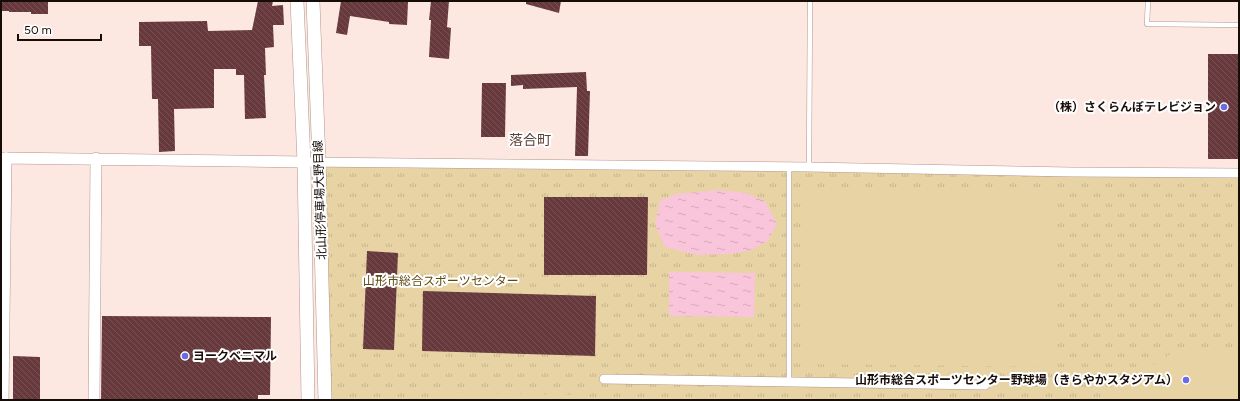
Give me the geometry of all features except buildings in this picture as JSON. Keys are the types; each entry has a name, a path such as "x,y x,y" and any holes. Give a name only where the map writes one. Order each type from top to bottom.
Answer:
{"main road":[{"name":"北山形停車場大野目線","path":"297,1 304,162 308,400"},
{"name":"北山形停車場大野目線","path":"313,1 325,400"}],"street":[{"path":"3,400 4,158 1239,173"},
{"path":"94,400 96,158"},
{"path":"604,379 985,385"}],"lane":[{"path":"809,167 810,1"},
{"path":"1148,1 1147,24 1239,25"},
{"path":"789,167 789,382"}],"green space":[{"name":"山形市総合スポーツセンター","path":"319,162 1239,173 1239,400 325,400"},
{"path":"805,188 1056,189 1054,367 806,364"},
{"name":"山形市総合スポーツセンター野球場（きらやかスタジアム）","path":"1179,348 1217,352 1239,360 1239,400 1102,400"},
{"path":"430,392 577,395 577,400 430,400"}],"water":[{"path":"719,190 746,193 765,201 777,224 767,242 748,251 727,254 697,255 665,247 655,224 660,201 676,194"},
{"path":"669,272 755,273 754,317 669,316"}],"place":[{"name":"（株）さくらんぼテレビジョン","path":"1224,107"},
{"name":"ヨークベニマル","path":"185,356"},
{"name":"山形市総合スポーツセンター野球場（きらやかスタジアム）","path":"1186,380"}],"district":[{"name":"落合町","path":"530,140"}]}
